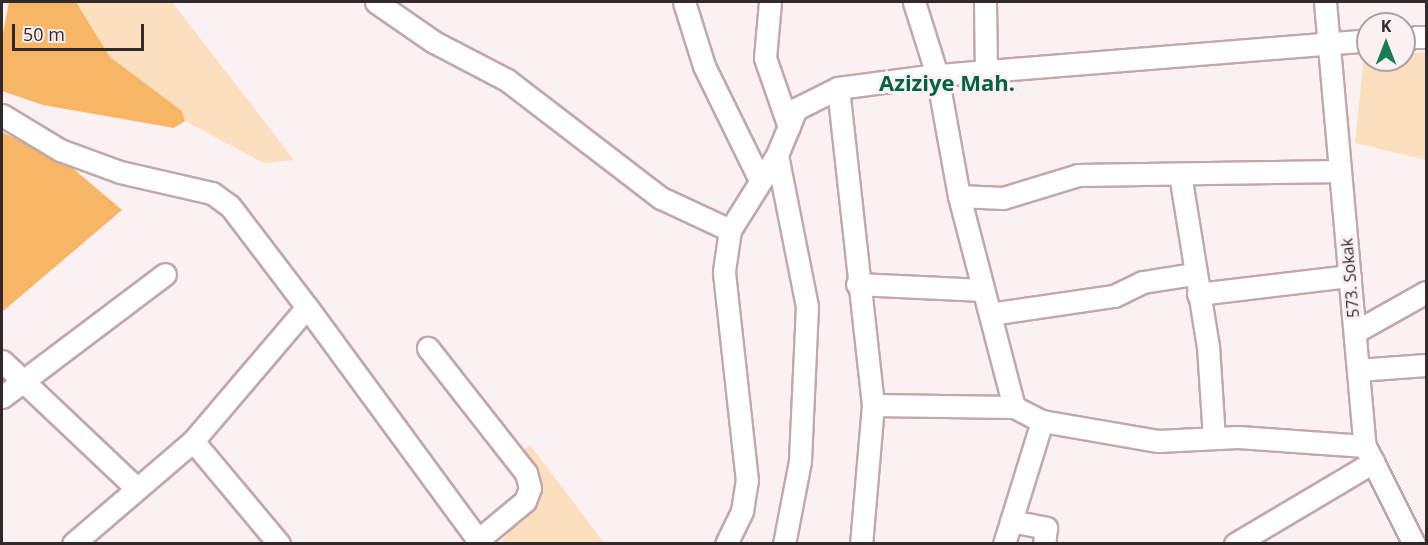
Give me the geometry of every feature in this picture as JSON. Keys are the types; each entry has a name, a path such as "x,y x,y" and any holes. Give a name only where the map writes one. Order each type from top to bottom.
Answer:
{"street":[{"path":"376,2 434,42 507,80 661,198 730,230"},
{"path":"684,2 704,66 758,176"},
{"path":"770,2 765,58 789,127"},
{"path":"914,2 937,75 959,196 1014,407"},
{"path":"985,2 986,71"},
{"name":"573. Sokak","path":"1325,2 1358,370 1369,454 1414,543"},
{"path":"726,543 742,511 747,481 746,432 724,271 730,230 758,176 777,155 796,109 838,88 937,75 1356,41"},
{"path":"838,88 857,284 873,405 861,543"},
{"path":"2,115 60,150 120,172 212,193 230,206 478,540 525,501 530,488 526,473 428,348"},
{"path":"777,155 807,306 800,461 784,543"},
{"path":"959,196 1003,198 1078,176 1340,171"},
{"path":"1180,174 1196,284 1214,438"},
{"path":"2,398 21,381 165,274"},
{"path":"990,314 1114,296 1143,282 1196,284 1350,276"},
{"path":"857,284 984,290"},
{"path":"1355,332 1426,292"},
{"path":"73,543 134,486 193,441 307,307"},
{"path":"2,361 134,486"},
{"path":"1358,370 1426,365"},
{"path":"873,405 1014,407 1042,421 1158,441 1214,438 1369,454"},
{"path":"1004,543 1042,421"},
{"path":"193,441 279,543"},
{"path":"1235,543 1257,538 1369,454"},
{"path":"1011,521 1046,528 1044,543"}],"shaded area":[{"path":"9,2 76,2 110,57 182,111 185,121 174,128 43,105 2,91 2,39"},
{"path":"76,2 172,2 294,160 264,163 185,121 182,111 110,57"},
{"path":"1426,52 1426,160 1355,143 1362,72 1416,72 1416,53"},
{"path":"2,132 70,166 122,210 2,312"},
{"path":"530,445 604,543 499,544 537,500 540,483 522,451"}],"district":[{"name":"Aziziye Mah.","path":"947,83"}]}
